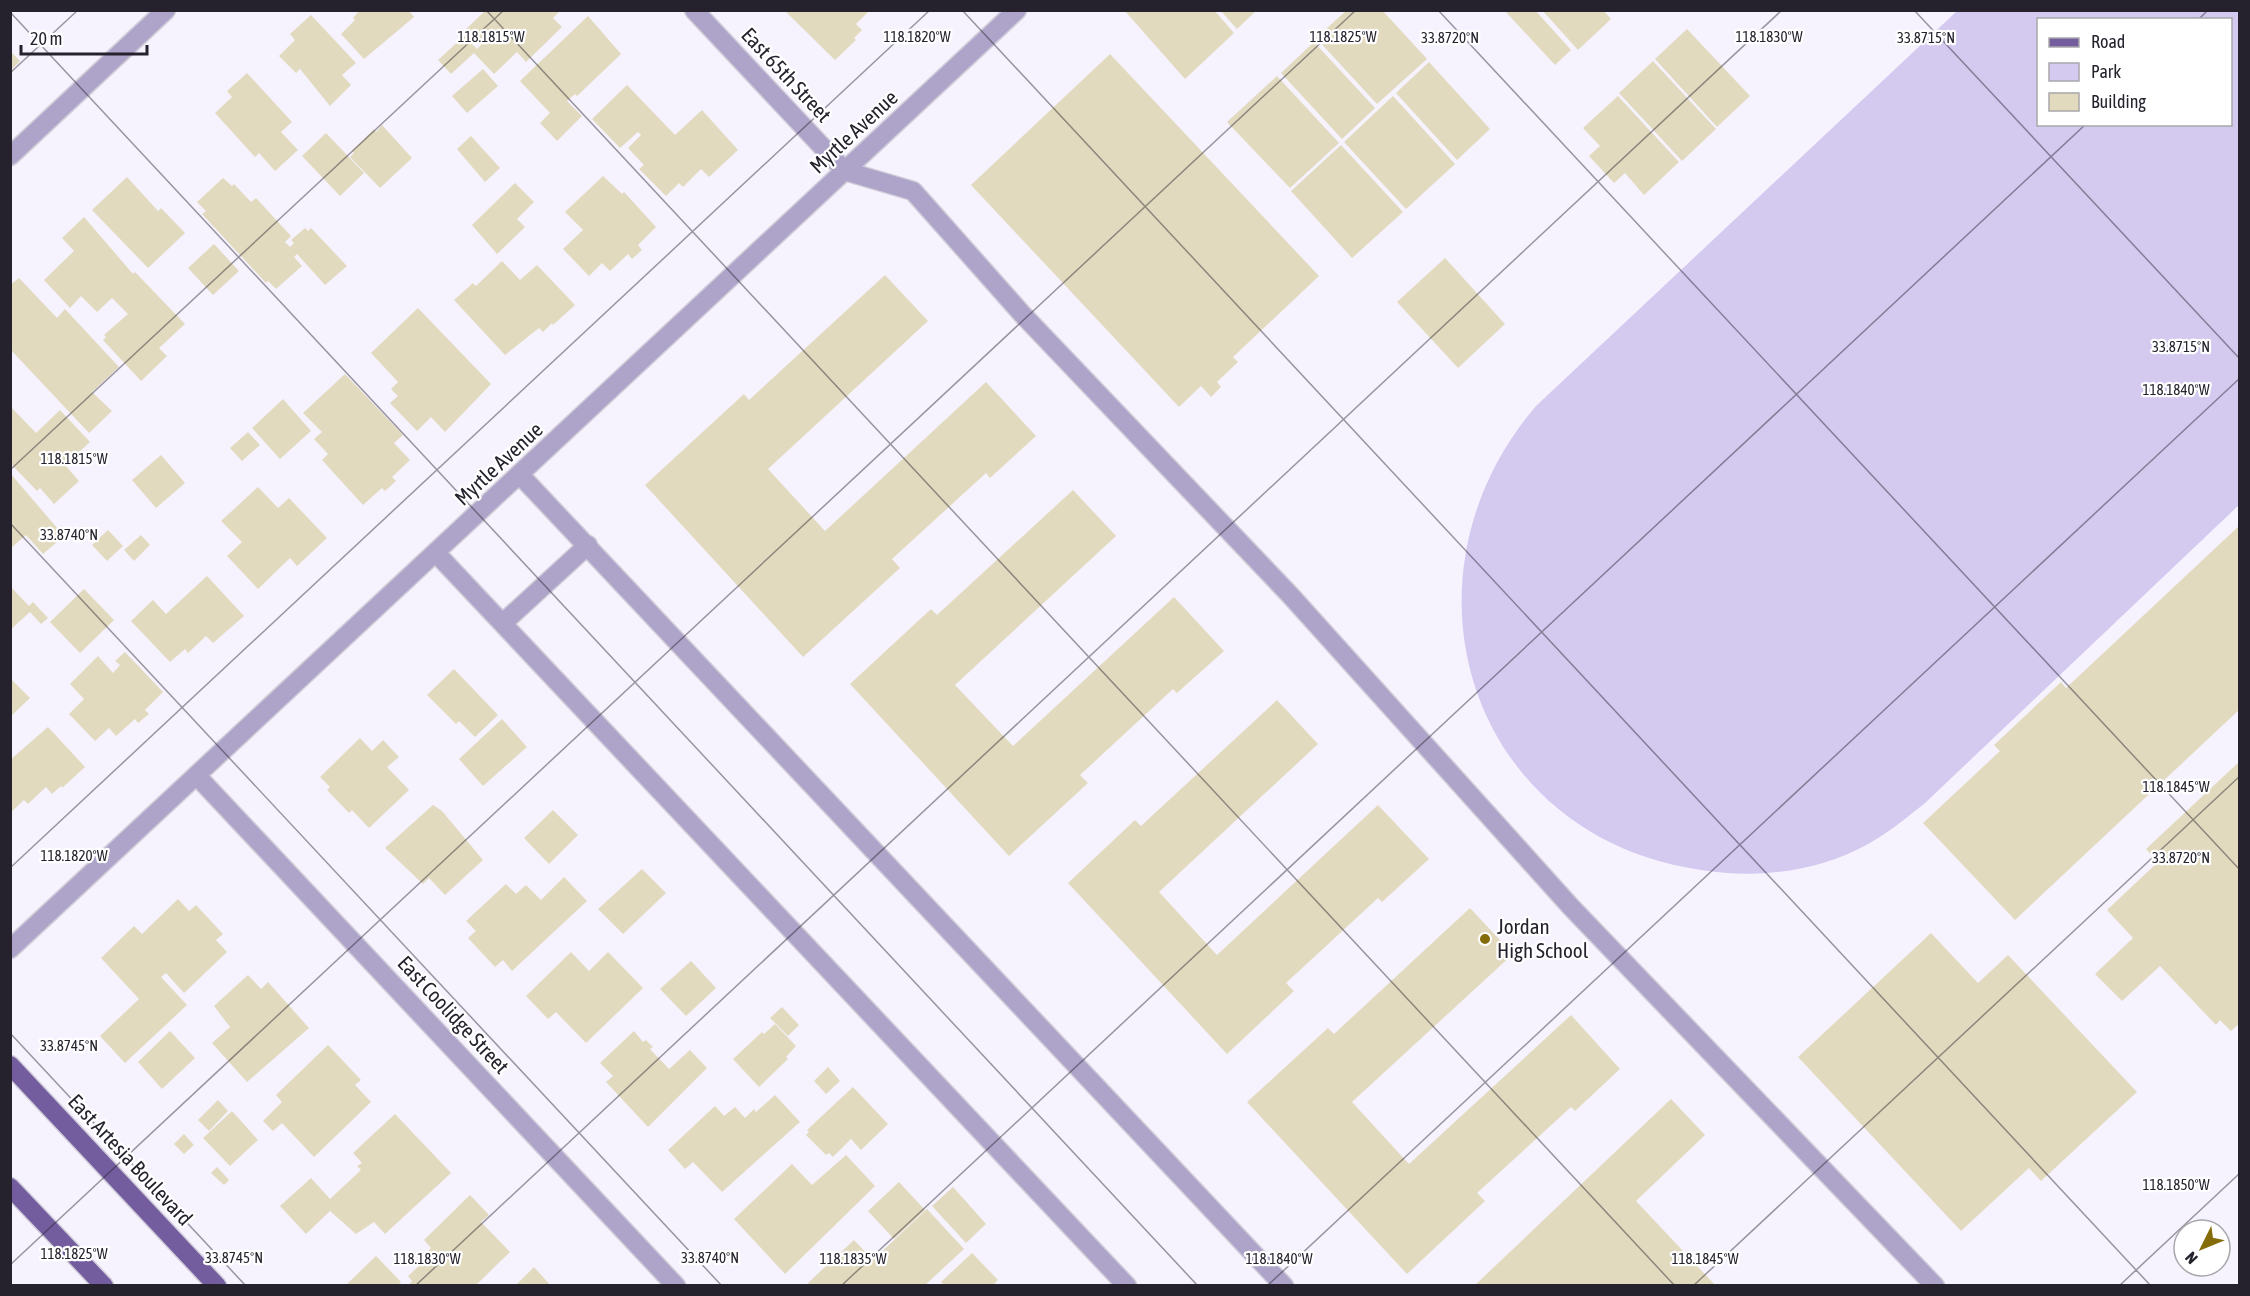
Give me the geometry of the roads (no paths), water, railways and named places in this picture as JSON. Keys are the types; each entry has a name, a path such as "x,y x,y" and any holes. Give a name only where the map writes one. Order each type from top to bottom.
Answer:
{"main road":[{"name":"East Artesia Boulevard","path":"10,1065 217,1286"},
{"path":"10,1187 104,1286"}],"street":[{"path":"10,156 166,10"},
{"name":"East 65th Street","path":"694,10 845,171"},
{"name":"Myrtle Avenue","path":"10,949 1017,10"},
{"path":"845,171 913,191 1023,315 1291,596 1571,907 1935,1286"},
{"path":"520,475 1284,1286"},
{"path":"503,623 588,545"},
{"path":"436,553 1127,1286"},
{"name":"East Coolidge Street","path":"197,776 676,1286"}],"place":[{"name":"Jordan High School","path":"1485,939"}]}
